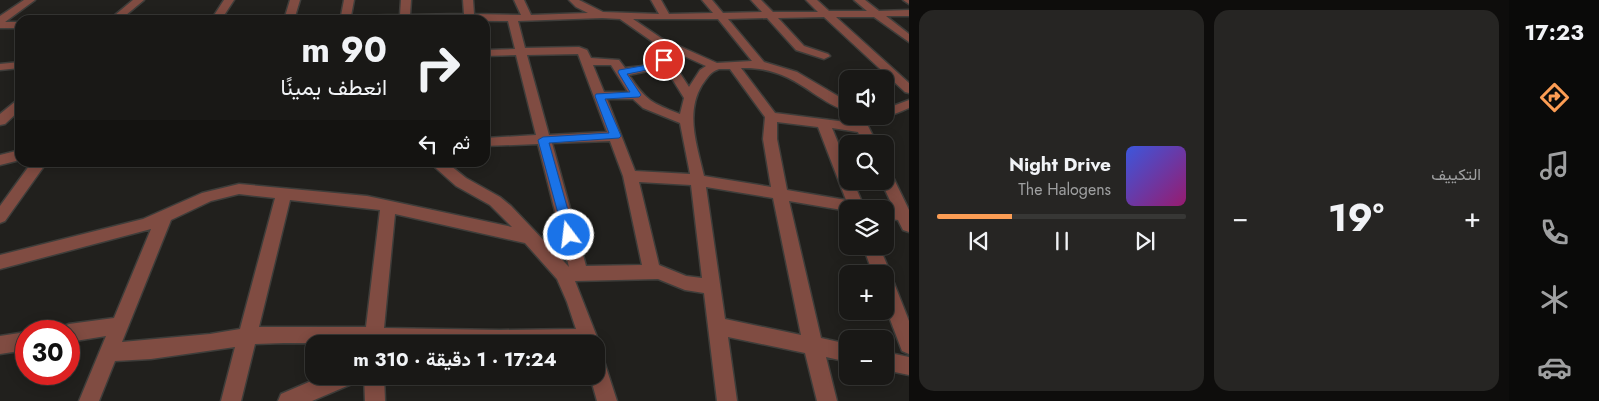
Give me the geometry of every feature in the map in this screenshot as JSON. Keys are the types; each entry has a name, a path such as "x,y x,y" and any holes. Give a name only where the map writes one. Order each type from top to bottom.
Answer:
{"street":[{"path":"0,23 30,0"},
{"path":"123,15 129,0"},
{"path":"124,15 139,0"},
{"path":"124,15 147,0"},
{"path":"219,15 229,0"},
{"path":"290,15 294,0"},
{"path":"346,15 349,0"},
{"path":"405,15 406,0"},
{"path":"468,0 469,15"},
{"path":"519,0 527,18"},
{"path":"574,0 602,16"},
{"path":"656,0 666,17"},
{"path":"707,0 760,64"},
{"path":"756,0 800,48 824,56"},
{"path":"811,0 909,89"},
{"path":"859,0 909,39"},
{"path":"490,17 666,17 909,13"},
{"path":"624,17 657,40 716,66"},
{"path":"512,18 543,140 571,274 588,335"},
{"path":"0,23 15,24"},
{"path":"490,53 579,50 583,52 630,176 652,272"},
{"path":"622,72 644,69 662,60 666,60 690,98"},
{"path":"586,61 612,61 617,64 636,95 654,109 686,121"},
{"path":"727,401 698,180 686,121 686,108 692,89 704,72 716,66 760,64 786,71 823,95 839,103"},
{"path":"733,65 771,117 770,139 780,194 827,401"},
{"path":"0,67 15,66"},
{"path":"599,96 636,95"},
{"path":"0,112 15,100"},
{"path":"0,121 15,108"},
{"path":"894,112 907,110"},
{"path":"771,117 823,123 839,123"},
{"path":"0,133 15,120"},
{"path":"823,123 857,200"},
{"path":"490,142 616,136"},
{"path":"0,160 15,156"},
{"path":"0,217 36,167"},
{"path":"442,167 460,182 495,201 506,210 529,238 571,274 652,272 668,275 685,283 712,287"},
{"path":"630,176 698,180 839,204"},
{"path":"0,262 147,224 194,202 223,192 249,188 388,206 529,238"},
{"path":"892,190 907,219"},
{"path":"230,401 284,193"},
{"path":"374,335 388,206"},
{"path":"894,215 907,219"},
{"path":"89,401 164,216"},
{"path":"894,306 909,345"},
{"path":"80,332 120,324"},
{"path":"716,326 839,351"},
{"path":"109,352 151,350 247,336 284,334 305,335"},
{"path":"0,345 15,343"},
{"path":"894,363 909,366"},
{"path":"288,401 326,385"},
{"path":"374,385 375,401"},
{"path":"602,385 607,401"}],"route":[{"path":"569,235 543,140 616,136 599,96 636,95 622,72 644,69 664,60"}]}
